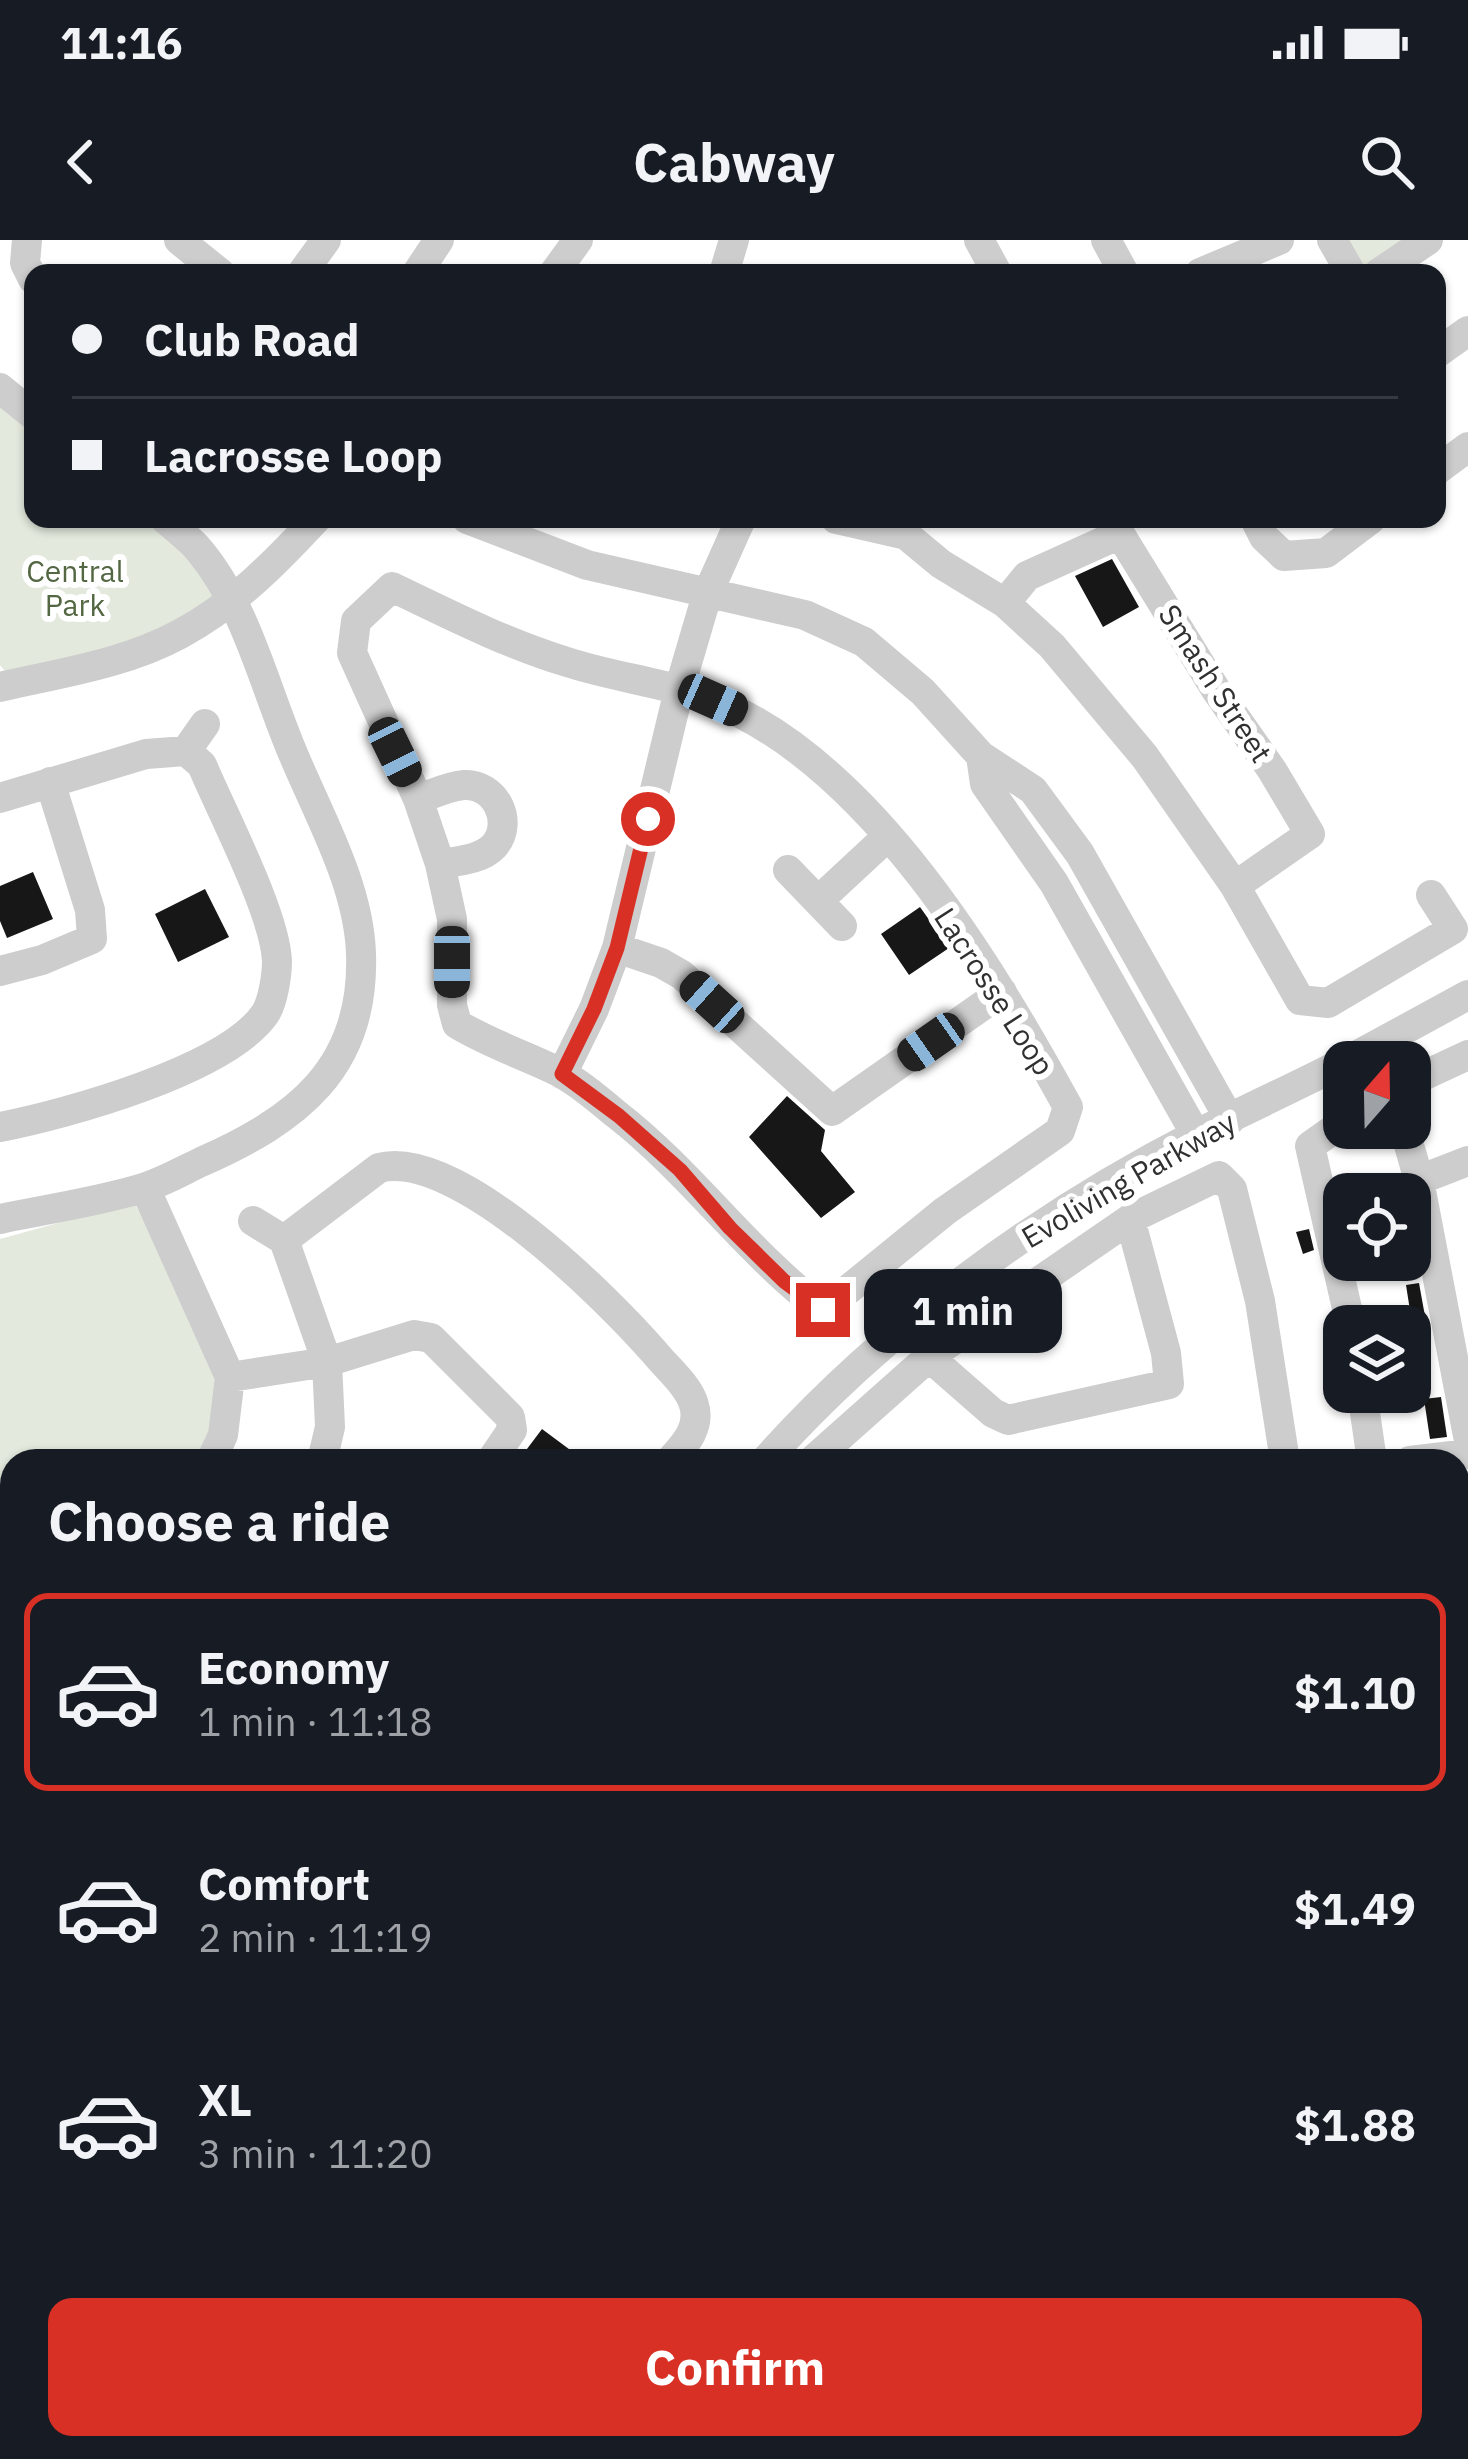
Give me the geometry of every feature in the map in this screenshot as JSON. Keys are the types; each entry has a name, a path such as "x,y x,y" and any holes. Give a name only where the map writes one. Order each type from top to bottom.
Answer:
{"street":[{"path":"179,240 209,264"},
{"path":"1226,264 1279,240"},
{"path":"1392,264 1428,240"},
{"path":"0,388 24,408"},
{"path":"0,1219 145,1188 250,1141 286,1119 314,1092 334,1064 352,1022 361,952 344,877 232,601 199,549 175,528"},
{"path":"0,687 104,663 179,634 232,601 307,528"},
{"path":"486,528 587,565 805,615 864,642 922,692 981,756 1033,790 1080,854 1229,1120"},
{"path":"562,1074 617,948 679,690 707,595 737,528"},
{"path":"910,528 941,564 1006,603 1052,646 1145,757 1235,886 1300,1000 1328,1003 1453,928 1430,895"},
{"path":"1006,603 1027,576 1119,528"},
{"name":"Smash Street","path":"1124,528 1216,690 1318,839 1235,886"},
{"path":"1260,528 1284,556 1326,553 1360,528"},
{"name":"Lacrosse Loop","path":"390,577 500,640 631,681 679,690 746,716 798,749 888,836 1002,992 1068,1107 1060,1131 945,1210 823,1310 784,1281 680,1170 619,1116 562,1074 457,1024 452,1005 452,919 440,864 418,799 352,653 356,621 390,577"},
{"path":"186,751 205,724"},
{"path":"0,798 146,754 186,751 202,765 271,928 277,963 269,1009 223,1053 89,1106 0,1127"},
{"path":"981,756 985,784 1054,883 1196,1135"},
{"path":"0,971 104,948 50,782"},
{"path":"418,799 468,784 488,791 501,808 503,829 494,847 475,858 440,864"},
{"path":"818,901 888,836"},
{"path":"788,870 842,926"},
{"path":"617,948 682,975 832,1111 1002,992"},
{"path":"1107,974 1139,957"},
{"name":"Evoliving Parkway","path":"1383,1041 1468,995"},
{"path":"1431,1072 1468,1055"},
{"name":"Evoliving Parkway","path":"777,1449 876,1353 986,1263 1100,1189 1323,1073"},
{"path":"1180,1105 1210,1086"},
{"path":"1323,1137 1310,1146 1347,1305"},
{"path":"1431,1175 1468,1161"},
{"path":"284,1240 379,1168 395,1163 457,1185 515,1221 614,1306 682,1385 695,1406 693,1434 680,1449"},
{"path":"834,1449 929,1357 1130,1219 1219,1175 1232,1190 1260,1301 1284,1449"},
{"path":"145,1188 230,1377 217,1449"},
{"path":"929,1357 993,1413 1008,1420 1168,1384 1166,1353 1130,1219"},
{"path":"253,1221 284,1240 327,1362 330,1427 325,1449"},
{"path":"1431,1243 1468,1436"},
{"path":"230,1377 327,1362 414,1335 431,1338 510,1417 512,1430 499,1449"},
{"path":"1365,1413 1370,1449"}],"green space":[{"path":"1347,240 1410,240 1375,264 1363,264"},
{"name":"Central Park","path":"0,399 24,418 24,528 162,528 190,556 216,600 167,627 89,654 8,675 0,665"},
{"path":"134,1202 226,1378 207,1449 0,1449 0,1239"}],"building":[{"path":"1112,559 1139,607 1103,627 1075,576"},
{"path":"33,872 53,919 7,938 0,921 0,886"},
{"path":"205,889 229,937 178,962 155,914"},
{"path":"920,907 949,948 909,975 881,934"},
{"path":"787,1096 825,1130 821,1151 855,1192 821,1218 749,1137"},
{"path":"1309,1229 1314,1250 1303,1254 1296,1232"},
{"path":"1419,1283 1423,1305 1409,1305 1406,1285"},
{"path":"1441,1397 1447,1437 1430,1439 1426,1413 1431,1413 1431,1398"},
{"path":"542,1429 569,1449 527,1449"}],"route":[{"path":"648,819 617,948 562,1074 680,1170 784,1281 823,1310"}]}
